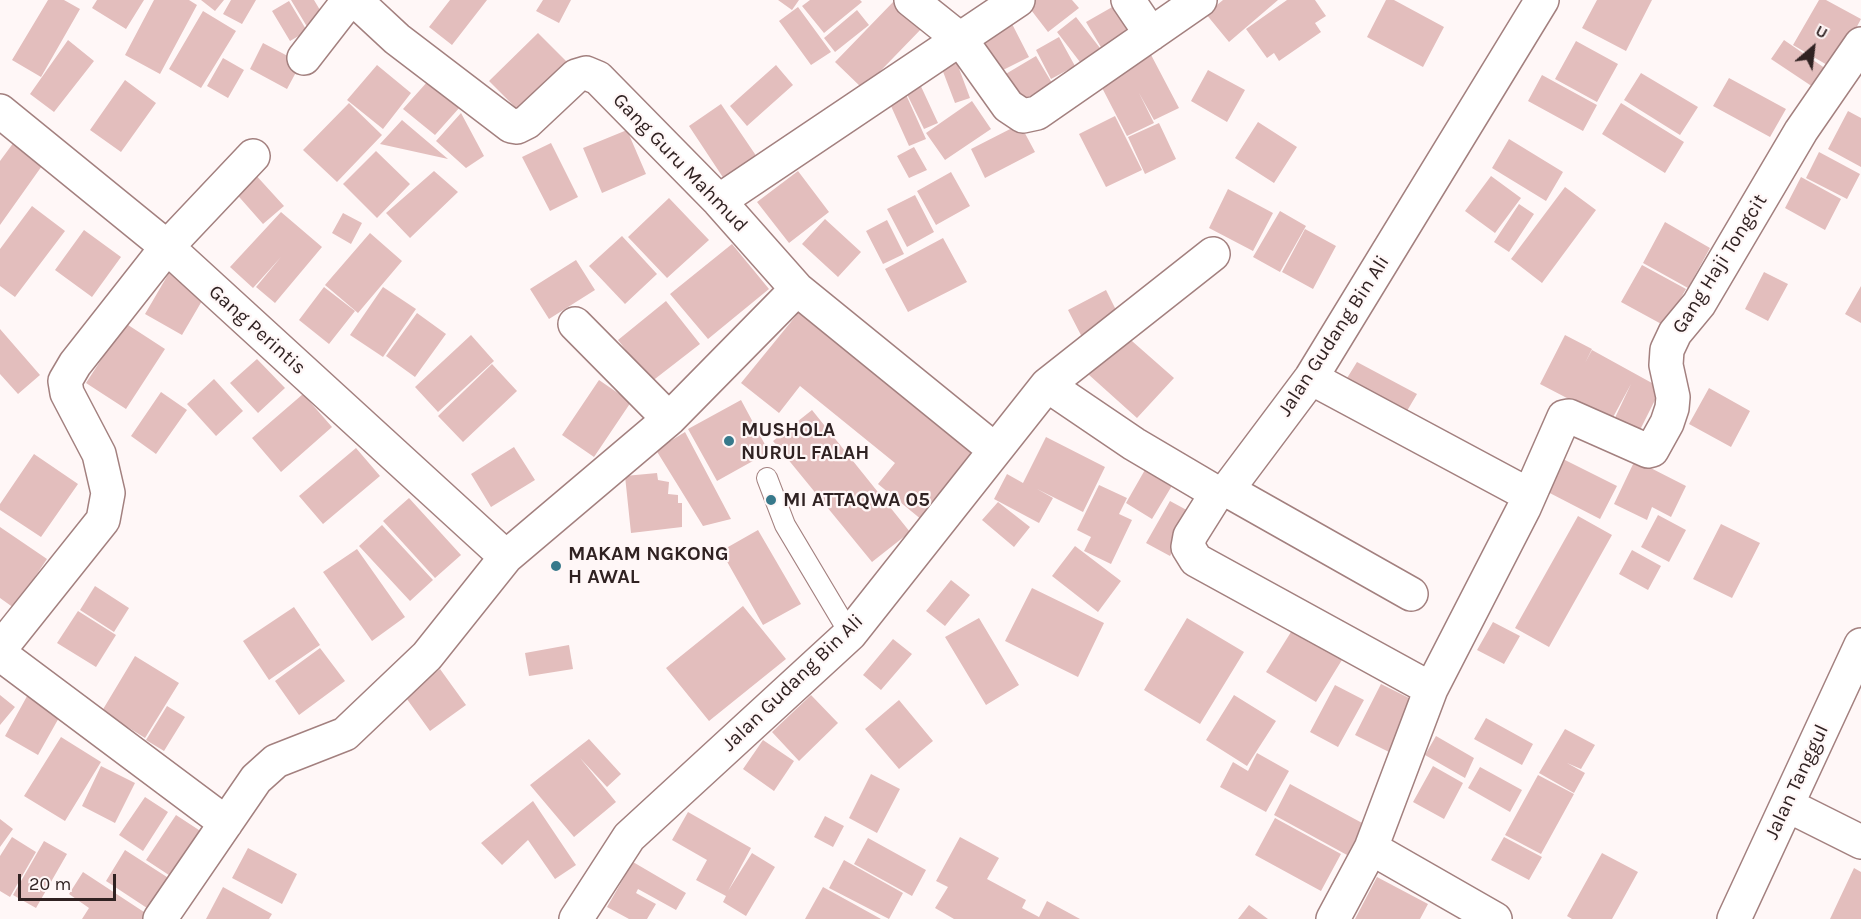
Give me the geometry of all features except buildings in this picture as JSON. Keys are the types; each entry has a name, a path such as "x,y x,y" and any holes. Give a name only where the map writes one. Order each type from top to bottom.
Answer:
{"street":[{"path":"304,58 349,0"},
{"name":"Gang Guru Mahmud","path":"355,0 397,39 511,126 517,127 527,122 576,76 586,73 598,78 718,201 797,289 995,450"},
{"path":"911,0 960,40 1008,106 1023,116 1038,113 1200,0"},
{"path":"718,201 1018,0"},
{"path":"1128,0 1150,34"},
{"name":"Jalan Gudang Bin Ali","path":"1431,689 1196,560 1188,547 1190,536 1222,491 1311,378 1542,0"},
{"name":"Gang Haji Tongcit","path":"1431,689 1524,508 1563,420 1569,416 1648,451 1652,450 1667,423 1672,408 1673,397 1666,365 1667,350 1675,333 1699,304 1800,131 1861,44"},
{"name":"Gang Perintis","path":"0,111 167,247 506,557"},
{"path":"0,649 103,520 108,493 99,454 68,393 65,381 75,364 167,247 253,156"},
{"name":"Jalan Gudang Bin Ali","path":"576,919 629,837 850,634 1047,385 1213,254"},
{"path":"160,919 256,779 276,761 345,734 427,656 506,557 669,419 797,289"},
{"path":"575,324 669,419"},
{"path":"1311,378 1516,488"},
{"path":"1047,385 1134,444 1411,594"},
{"name":"Jalan Tanggul","path":"1734,919 1861,645"},
{"path":"0,654 226,823"},
{"path":"1333,919 1371,848 1431,689"},
{"path":"1786,805 1861,842"},
{"path":"1371,848 1495,919"}],"lane":[{"path":"767,478 785,525 850,634"}],"place":[{"name":"MUSHOLA NURUL FALAH","path":"729,441"},
{"name":"MI ATTAQWA 05","path":"771,500"},
{"name":"MAKAM NGKONG H AWAL","path":"556,566"}]}
